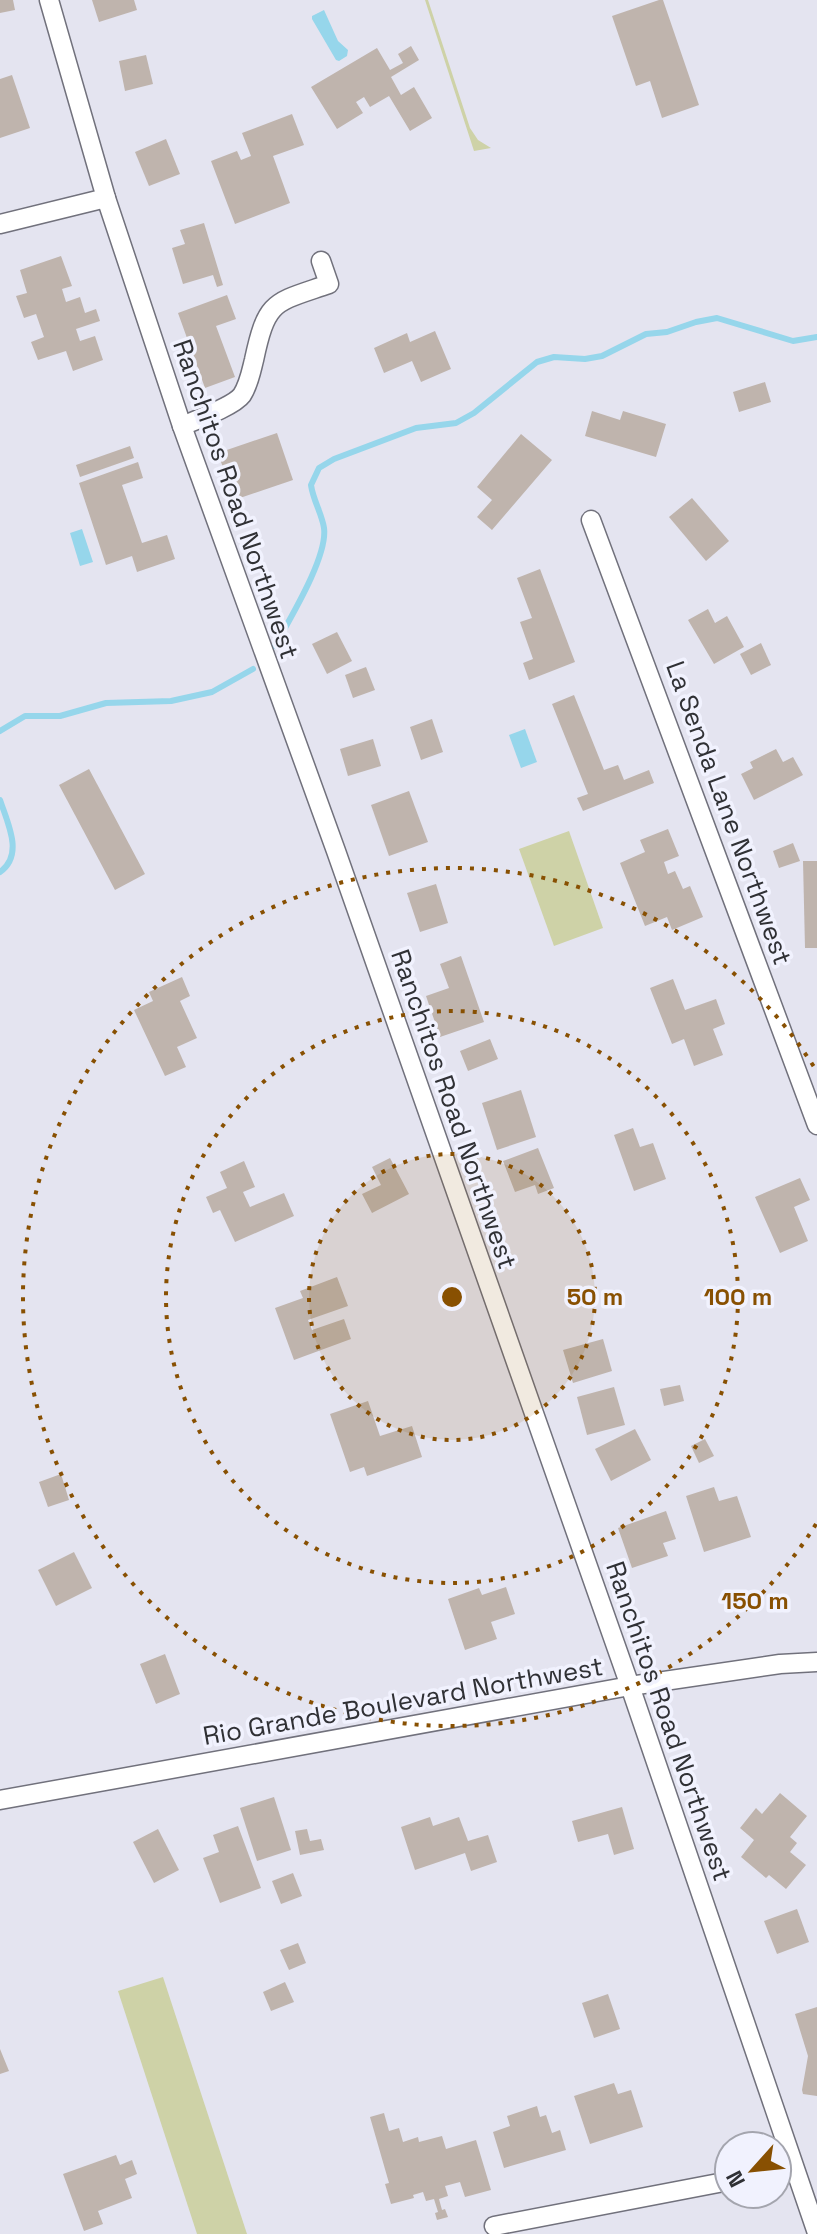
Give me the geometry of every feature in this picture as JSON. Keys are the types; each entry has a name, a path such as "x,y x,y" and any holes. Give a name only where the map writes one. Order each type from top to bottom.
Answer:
{"street":[{"name":"Ranchitos Road Northwest","path":"49,0 106,198 182,426 336,851 630,1686 773,2130"},
{"path":"0,224 106,198"},
{"path":"182,426 240,398 249,382 269,310 284,300 329,284 321,261"},
{"name":"La Senda Lane Northwest","path":"591,520 817,1125"},
{"name":"Rio Grande Boulevard Northwest","path":"0,1800 630,1686 780,1664 817,1662"},
{"path":"494,2226 713,2184"},
{"name":"Ranchitos Road Northwest","path":"793,2184 817,2233"}],"green space":[{"path":"425,0 428,0 470,128 478,140 491,148 474,151"},
{"path":"569,831 603,928 554,946 519,849"},
{"path":"163,1977 247,2234 197,2234 118,1991"}],"water":[{"path":"324,10 338,41 348,50 347,56 339,61 312,19"},
{"path":"82,529 93,562 80,566 70,533"},
{"path":"525,729 537,762 521,768 509,735"}],"building":[{"path":"0,0 13,0 15,10 0,13"},
{"path":"92,0 134,0 137,10 99,22"},
{"path":"663,0 699,105 662,118 650,81 636,86 612,16"},
{"path":"411,46 419,60 391,77 401,95 414,87 432,118 410,131 389,96 370,107 364,97 356,102 363,113 337,129 311,87 377,48 390,70 403,63 398,54"},
{"path":"146,55 153,84 125,91 119,61"},
{"path":"12,75 30,128 0,138 0,79"},
{"path":"292,114 304,145 273,156 290,203 235,224 211,161 237,151 241,160 251,156 242,133"},
{"path":"166,139 180,174 149,186 135,152"},
{"path":"204,223 223,285 217,287 213,275 183,284 172,248 185,244 180,230"},
{"path":"61,256 72,286 62,289 66,302 80,297 85,313 96,309 100,321 76,329 80,341 95,336 103,360 73,371 66,351 38,360 31,342 44,337 36,314 24,318 16,296 27,293 20,270"},
{"path":"227,295 236,319 216,326 235,377 205,388 178,313"},
{"path":"435,331 451,369 421,382 412,361 384,373 374,348 407,333 410,342"},
{"path":"765,382 771,402 739,412 733,392"},
{"path":"592,411 620,420 623,411 666,424 656,457 585,436"},
{"path":"277,433 293,480 234,500 218,453"},
{"path":"521,434 552,460 492,530 477,517 492,500 477,487"},
{"path":"130,446 134,458 80,477 76,465"},
{"path":"138,462 143,478 122,485 142,543 167,535 175,559 137,572 132,556 106,565 79,483"},
{"path":"692,498 729,541 706,561 669,517"},
{"path":"540,569 575,662 529,680 523,663 533,659 520,622 532,618 517,578"},
{"path":"708,609 715,623 727,616 744,647 714,664 688,620"},
{"path":"337,632 352,661 327,674 312,644"},
{"path":"761,643 771,665 751,675 740,654"},
{"path":"366,667 375,690 353,698 345,675"},
{"path":"574,695 604,770 618,765 624,780 649,770 654,783 583,811 577,798 588,794 552,704"},
{"path":"432,719 443,752 421,760 410,727"},
{"path":"373,739 381,766 348,776 340,749"},
{"path":"776,749 783,762 793,757 803,775 754,800 741,774 753,768 750,762"},
{"path":"89,769 145,874 115,890 59,785"},
{"path":"409,791 428,842 389,856 371,805"},
{"path":"668,829 679,856 664,862 668,874 675,871 683,889 690,886 703,917 672,930 667,917 645,926 620,863 645,852 640,840"},
{"path":"793,843 800,861 779,868 773,851"},
{"path":"803,861 817,861 817,948 805,948"},
{"path":"436,884 448,923 420,932 407,893"},
{"path":"461,956 484,1022 440,1037 426,996 449,988 440,964"},
{"path":"182,977 190,996 180,1001 197,1038 177,1047 186,1067 165,1076 134,1010 153,1001 149,992"},
{"path":"673,979 685,1010 716,999 725,1024 713,1029 723,1055 694,1066 684,1039 672,1044 650,988"},
{"path":"490,1039 498,1059 468,1071 460,1051"},
{"path":"521,1090 536,1137 497,1150 482,1103"},
{"path":"633,1128 640,1147 653,1143 666,1179 634,1191 614,1135"},
{"path":"538,1148 554,1188 538,1194 535,1185 515,1192 503,1161"},
{"path":"390,1158 409,1194 372,1213 362,1194 381,1185 372,1167"},
{"path":"244,1161 255,1187 243,1192 250,1207 284,1193 294,1216 235,1242 220,1210 213,1213 206,1197 227,1188 220,1172"},
{"path":"800,1178 810,1200 794,1207 808,1241 780,1253 755,1197"},
{"path":"337,1277 348,1306 308,1320 312,1330 344,1319 351,1339 294,1360 275,1308 303,1298 300,1291"},
{"path":"603,1339 612,1371 573,1383 563,1350"},
{"path":"680,1385 684,1401 664,1406 660,1389"},
{"path":"614,1387 625,1425 587,1435 577,1397"},
{"path":"368,1401 380,1436 412,1426 422,1457 367,1476 364,1467 350,1472 330,1414"},
{"path":"635,1429 651,1460 611,1481 595,1449"},
{"path":"705,1439 714,1456 699,1463 691,1446"},
{"path":"61,1474 69,1500 48,1507 39,1482"},
{"path":"714,1487 719,1501 737,1496 751,1537 704,1552 686,1496"},
{"path":"666,1511 676,1539 663,1543 668,1556 632,1568 618,1528"},
{"path":"74,1552 92,1588 56,1606 38,1570"},
{"path":"506,1587 515,1614 491,1622 497,1639 465,1650 448,1599 479,1588 482,1595"},
{"path":"165,1654 180,1694 156,1704 140,1664"},
{"path":"780,1793 807,1816 790,1837 797,1843 790,1852 806,1865 786,1889 769,1875 766,1878 741,1857 754,1840 740,1828 756,1808 762,1814"},
{"path":"274,1797 291,1850 257,1861 240,1808"},
{"path":"622,1807 634,1849 614,1855 608,1834 578,1842 572,1821"},
{"path":"430,1817 433,1826 459,1817 468,1841 488,1835 497,1862 471,1871 465,1853 415,1870 401,1827"},
{"path":"238,1826 261,1888 220,1903 203,1858 219,1852 213,1835"},
{"path":"158,1829 179,1870 154,1883 133,1842"},
{"path":"307,1829 310,1841 321,1839 324,1850 300,1855 295,1831"},
{"path":"293,1873 302,1896 281,1904 272,1881"},
{"path":"797,1909 809,1942 777,1954 764,1921"},
{"path":"298,1943 306,1963 289,1970 280,1950"},
{"path":"285,1982 294,2002 271,2011 263,1992"},
{"path":"608,1994 620,2029 594,2038 582,2003"},
{"path":"817,2007 817,2096 803,2094 808,2056 795,2014"},
{"path":"0,2049 9,2071 0,2074"},
{"path":"614,2083 618,2094 631,2090 643,2127 590,2144 574,2096"},
{"path":"537,2106 540,2117 546,2115 552,2133 560,2130 566,2150 504,2168 493,2132 510,2126 507,2116"},
{"path":"384,2113 389,2131 399,2128 403,2142 418,2137 419,2142 442,2136 446,2149 476,2140 491,2190 465,2197 460,2182 445,2186 448,2196 439,2199 448,2217 437,2220 434,2199 426,2201 423,2192 413,2195 414,2198 391,2204 385,2184 389,2183 370,2117"},
{"path":"116,2155 120,2165 132,2160 137,2174 125,2179 132,2198 98,2211 103,2224 84,2231 63,2174"}],"waterway":[{"path":"275,646 320,555 324,528 311,485 319,468 334,459 416,428 456,423 474,413 537,362 554,357 585,359 602,356 646,334 667,332 717,318 793,341 817,337"},
{"path":"0,731 25,716 60,716 106,703 171,701 212,692 253,669"},
{"path":"0,800 13,848 7,865 0,872"}]}
